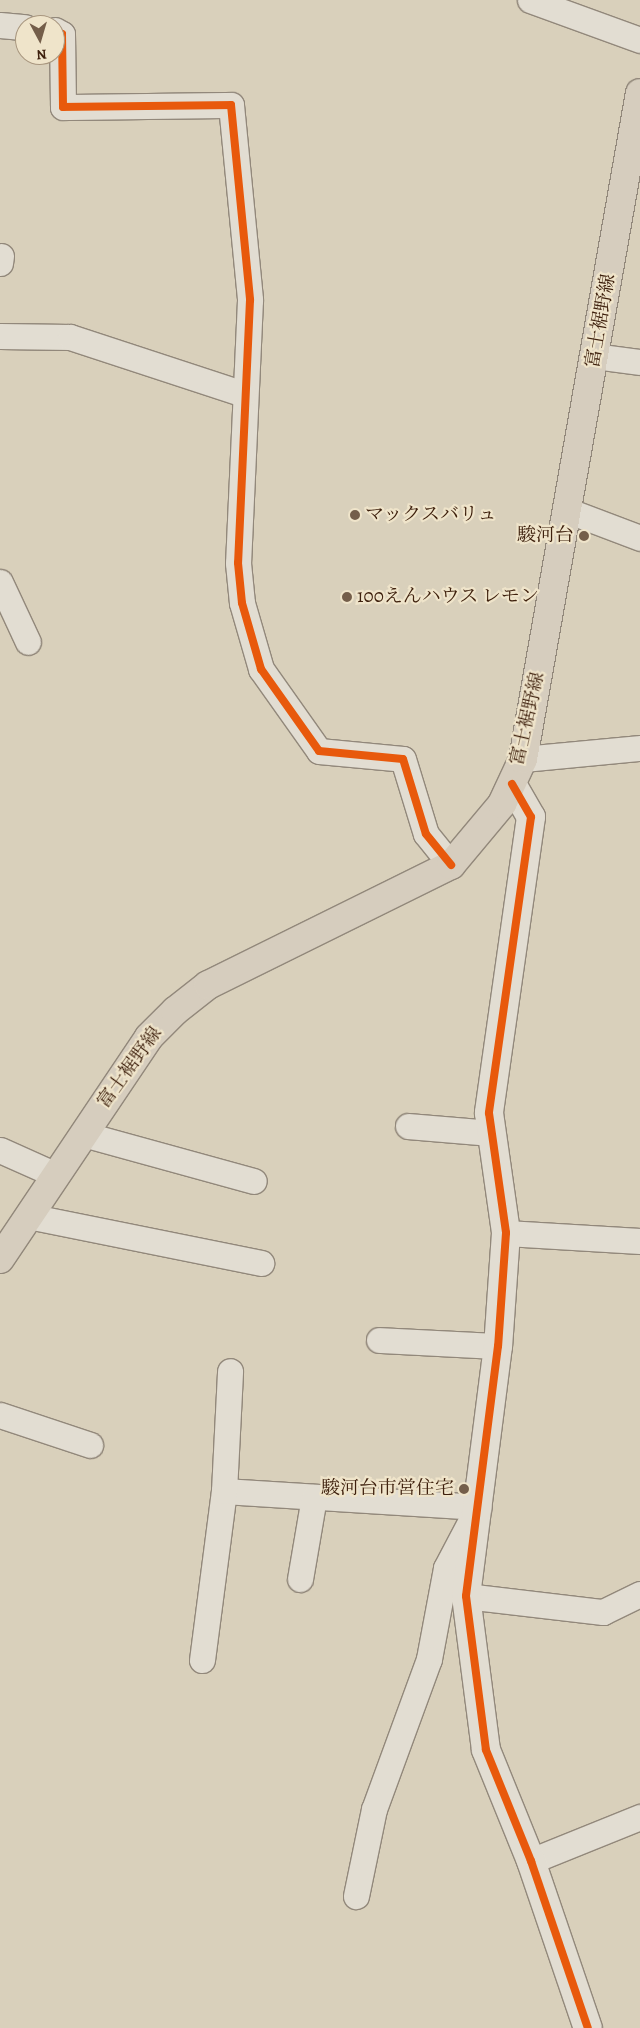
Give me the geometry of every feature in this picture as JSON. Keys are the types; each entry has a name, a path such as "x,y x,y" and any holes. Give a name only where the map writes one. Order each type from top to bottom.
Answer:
{"main road":[{"name":"富士裾野線","path":"0,1259 149,1037 208,985 451,865 470,847 512,784 523,759 569,511 640,93"}],"street":[{"path":"530,0 640,40"},
{"path":"0,25 15,26"},
{"path":"62,65 63,107 231,106 250,300 243,394 238,563 242,603 261,669 319,751 403,759 426,834 451,865"},
{"path":"0,336 70,337 243,394"},
{"path":"594,356 640,362"},
{"path":"569,511 640,538"},
{"path":"0,582 28,642"},
{"path":"523,759 640,748"},
{"path":"512,784 531,817 489,1113 506,1233 498,1346 466,1596 486,1750 531,1861 588,2028"},
{"path":"408,1126 491,1133"},
{"path":"83,1134 254,1180"},
{"path":"0,1150 56,1175"},
{"path":"28,1216 261,1263"},
{"path":"506,1233 640,1241"},
{"path":"378,1340 498,1346"},
{"path":"202,1660 224,1491 230,1371"},
{"path":"0,1415 90,1445"},
{"path":"224,1491 478,1507"},
{"path":"300,1578 314,1497"},
{"path":"356,1896 374,1809 428,1659 446,1568 478,1507"},
{"path":"466,1596 603,1612 640,1594"},
{"path":"531,1861 640,1818"}],"cycle path":[{"path":"62,65 63,107 231,105 250,300 238,563 242,603 261,669 319,751 403,759 426,834 451,865"},
{"path":"512,784 531,817 489,1113 506,1233 498,1346 466,1596 486,1750 531,1861 588,2028"}],"place":[{"name":"マックスバリュ","path":"355,515"},
{"name":"駿河台","path":"584,536"},
{"name":"100えんハウス レモン","path":"347,597"},
{"name":"駿河台市営住宅","path":"464,1489"}]}
